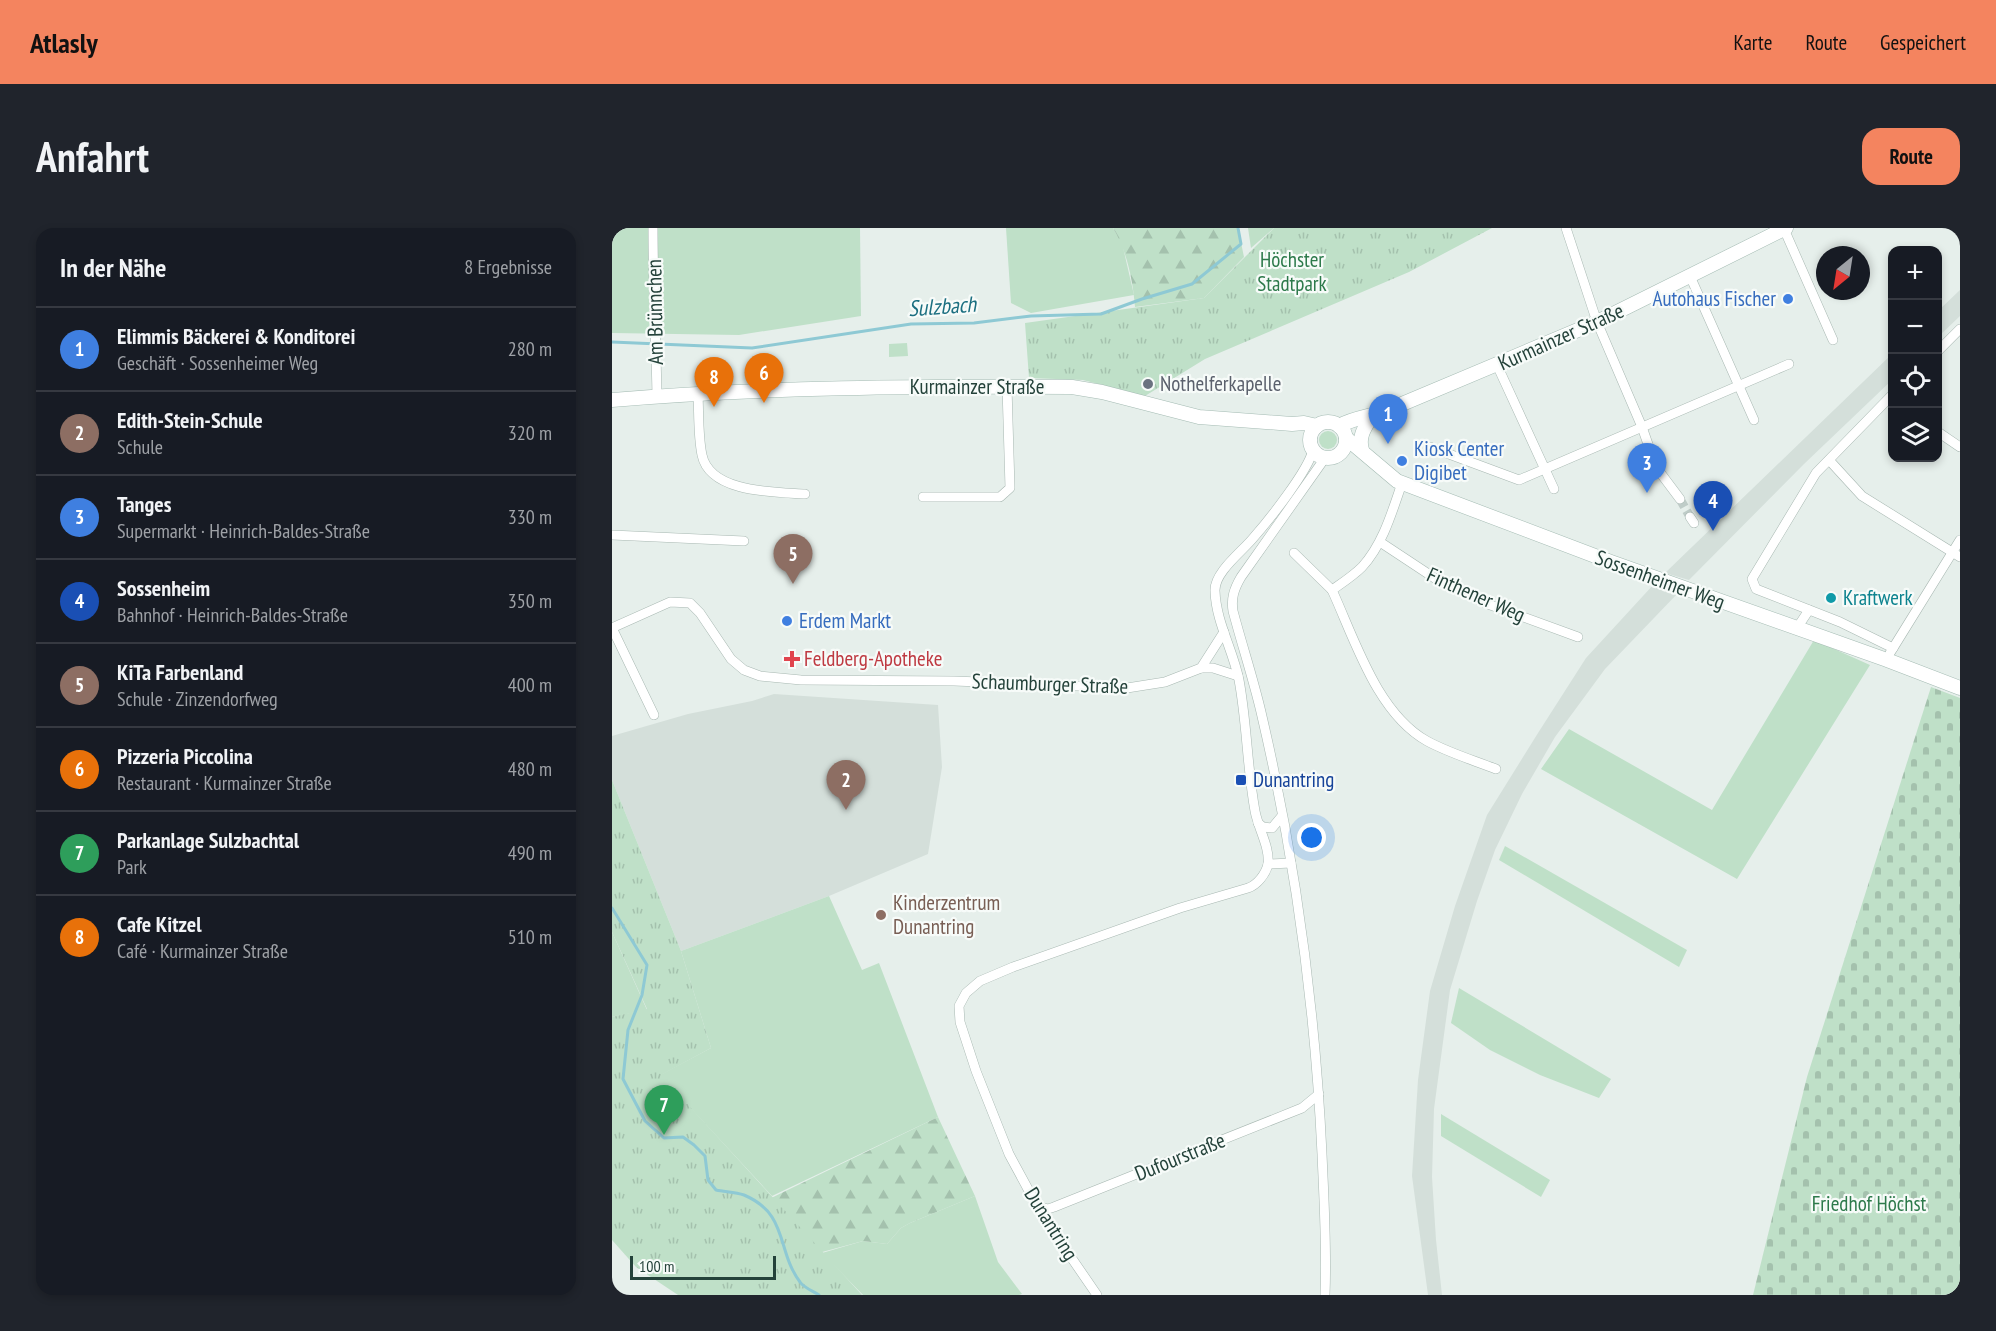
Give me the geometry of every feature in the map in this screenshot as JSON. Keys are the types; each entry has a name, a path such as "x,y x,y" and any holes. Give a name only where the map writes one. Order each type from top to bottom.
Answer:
{"main road":[{"name":"Kurmainzer Straße","path":"1343,433 1357,417 1368,417 1597,322 1785,228"},
{"name":"Kurmainzer Straße","path":"612,400 836,389 1085,388 1199,417 1304,423 1317,426"},
{"path":"1292,424 1318,456 1365,454 1360,444 1368,417"},
{"path":"1311,445 1311,434 1317,426 1330,422 1343,433 1344,448 1331,457"},
{"name":"Sossenheimer Weg","path":"1343,433 1392,478 1402,483 1611,562 1797,628 1890,654 1960,688"}],"street":[{"name":"Am Brünnchen","path":"653,228 657,396"},
{"path":"1566,228 1597,322 1642,427 1656,467 1680,499"},
{"path":"1785,228 1833,340"},
{"path":"1690,276 1754,420"},
{"path":"1942,347 1960,329"},
{"path":"1430,447 1519,480 1789,364"},
{"path":"1497,365 1554,489"},
{"path":"922,497 1000,497 1010,488 1007,387"},
{"path":"698,394 702,456 709,472 722,480 752,490 805,494"},
{"path":"1888,400 1829,460 1862,496 1956,554"},
{"path":"1942,435 1960,447"},
{"path":"1291,863 1268,864 1249,778 1246,718 1238,676 1224,633 1215,591 1224,570 1269,520 1306,466 1311,445"},
{"path":"1325,1295 1326,1254 1319,1094 1302,933 1282,816 1260,712 1233,611 1233,593 1241,577 1274,530 1331,457"},
{"name":"Sossenheimer Weg","path":"1829,460 1816,473 1752,579 1756,589 1809,610 1890,654"},
{"path":"1332,590 1362,567 1380,542 1402,483"},
{"path":"1269,520 1274,530"},
{"path":"612,535 744,541"},
{"path":"1890,654 1956,554 1960,540"},
{"name":"Finthener Weg","path":"1380,542 1436,579 1485,603 1578,637"},
{"path":"1294,553 1332,590 1373,680 1388,705 1404,724 1426,741 1496,769"},
{"path":"1236,556 1241,555 1253,561"},
{"path":"1224,570 1235,577 1241,577"},
{"name":"Schaumburger Straße","path":"612,628 670,602 690,603 700,613 731,659 744,670 760,676 801,680 945,681 1127,688 1165,682 1201,668"},
{"path":"1797,628 1809,610"},
{"path":"612,628 654,715"},
{"path":"1201,668 1224,633"},
{"path":"1201,668 1213,668 1238,676"},
{"path":"1258,823 1263,827 1272,828 1282,816"},
{"name":"Dunantring","path":"1097,1295 1036,1206 1009,1154 976,1071 958,1014 959,1006 966,993 980,981 1013,967 1180,908 1254,886 1268,864"},
{"name":"Dufourstraße","path":"1036,1206 1048,1209 1054,1207 1302,1108 1319,1094"}],"shaded area":[{"path":"1960,290 1960,316 1942,333 1942,307"},
{"path":"1888,358 1888,384 1804,464 1689,580 1665,573"},
{"path":"1654,584 1678,593 1605,669 1555,737 1522,794 1495,850 1477,901 1450,990 1434,1109 1432,1177 1442,1295 1428,1295 1412,1176 1418,1080 1430,991 1455,906 1487,815 1586,658"},
{"path":"774,694 938,705 942,767 928,854 829,896 681,951 612,780 612,736 688,714 752,701"}],"green space":[{"path":"612,228 860,228 861,316 739,335 612,333"},
{"path":"1006,228 1113,228 1122,243 1134,295 1031,313 1011,303"},
{"path":"1113,228 1238,228 1244,257 1204,298 1135,307 1128,266"},
{"path":"1248,228 1274,228 1251,248"},
{"name":"Höchster Stadtpark","path":"1274,228 1492,228 1409,272 1205,359 1145,396 1083,380 1029,378 1025,323 1204,298"},
{"path":"907,343 908,356 889,357 889,344"},
{"path":"1324,431 1332,431 1337,436 1335,447 1324,449 1319,444 1319,436"},
{"path":"1814,640 1870,665 1737,879 1541,769 1569,729 1712,810"},
{"name":"Friedhof Höchst","path":"1931,687 1960,698 1960,1295 1753,1295 1807,1077"},
{"path":"612,780 681,951 711,1048 661,1075 862,1295 678,1295 636,1267 612,1240 612,1017 647,1009 612,932"},
{"path":"1505,846 1687,950 1679,967 1499,860"},
{"path":"829,896 862,970 879,963 938,1117 772,1196 660,1075 711,1048 681,951"},
{"path":"612,932 647,1010 612,1017"},
{"path":"1459,988 1611,1079 1599,1098 1540,1075 1490,1050 1451,1023"},
{"path":"1441,1114 1550,1180 1541,1197 1441,1136"},
{"path":"938,1117 975,1196 910,1223 901,1228 887,1244 863,1241 811,1255 765,1201"},
{"path":"975,1196 998,1262 1022,1294 863,1295 822,1253 863,1241 887,1244 901,1228 910,1223"}],"waterway":[{"name":"Sulzbach","path":"612,342 752,348 911,324 974,323 1031,316 1101,314 1192,284 1241,244 1238,228"},
{"name":"Sulzbach","path":"612,908 647,965 642,995 628,1030 623,1079 645,1121 664,1138 683,1137 694,1145 705,1156 708,1180 716,1190 744,1195 768,1212 775,1222 793,1270 806,1288 819,1295"}],"tunnel":[{"path":"1680,499 1690,517"}],"place":[{"name":"Autohaus Fischer","path":"1788,299"},
{"name":"Nothelferkapelle","path":"1148,384"},
{"name":"Pizzeria Piccolina","path":"764,403"},
{"name":"Cafe Kitzel","path":"714,407"},
{"name":"Elimmis Bäckerei & Konditorei","path":"1388,444"},
{"name":"Kiosk Center Digibet","path":"1402,461"},
{"name":"Tanges","path":"1647,493"},
{"name":"Sossenheim","path":"1713,531"},
{"name":"KiTa Farbenland","path":"793,584"},
{"name":"Kraftwerk","path":"1831,598"},
{"name":"Erdem Markt","path":"787,621"},
{"name":"Feldberg-Apotheke","path":"792,659"},
{"name":"Dunantring","path":"1241,780"},
{"name":"Edith-Stein-Schule","path":"846,810"},
{"name":"Kinderzentrum Dunantring","path":"881,915"},
{"name":"Parkanlage Sulzbachtal","path":"664,1135"}]}
